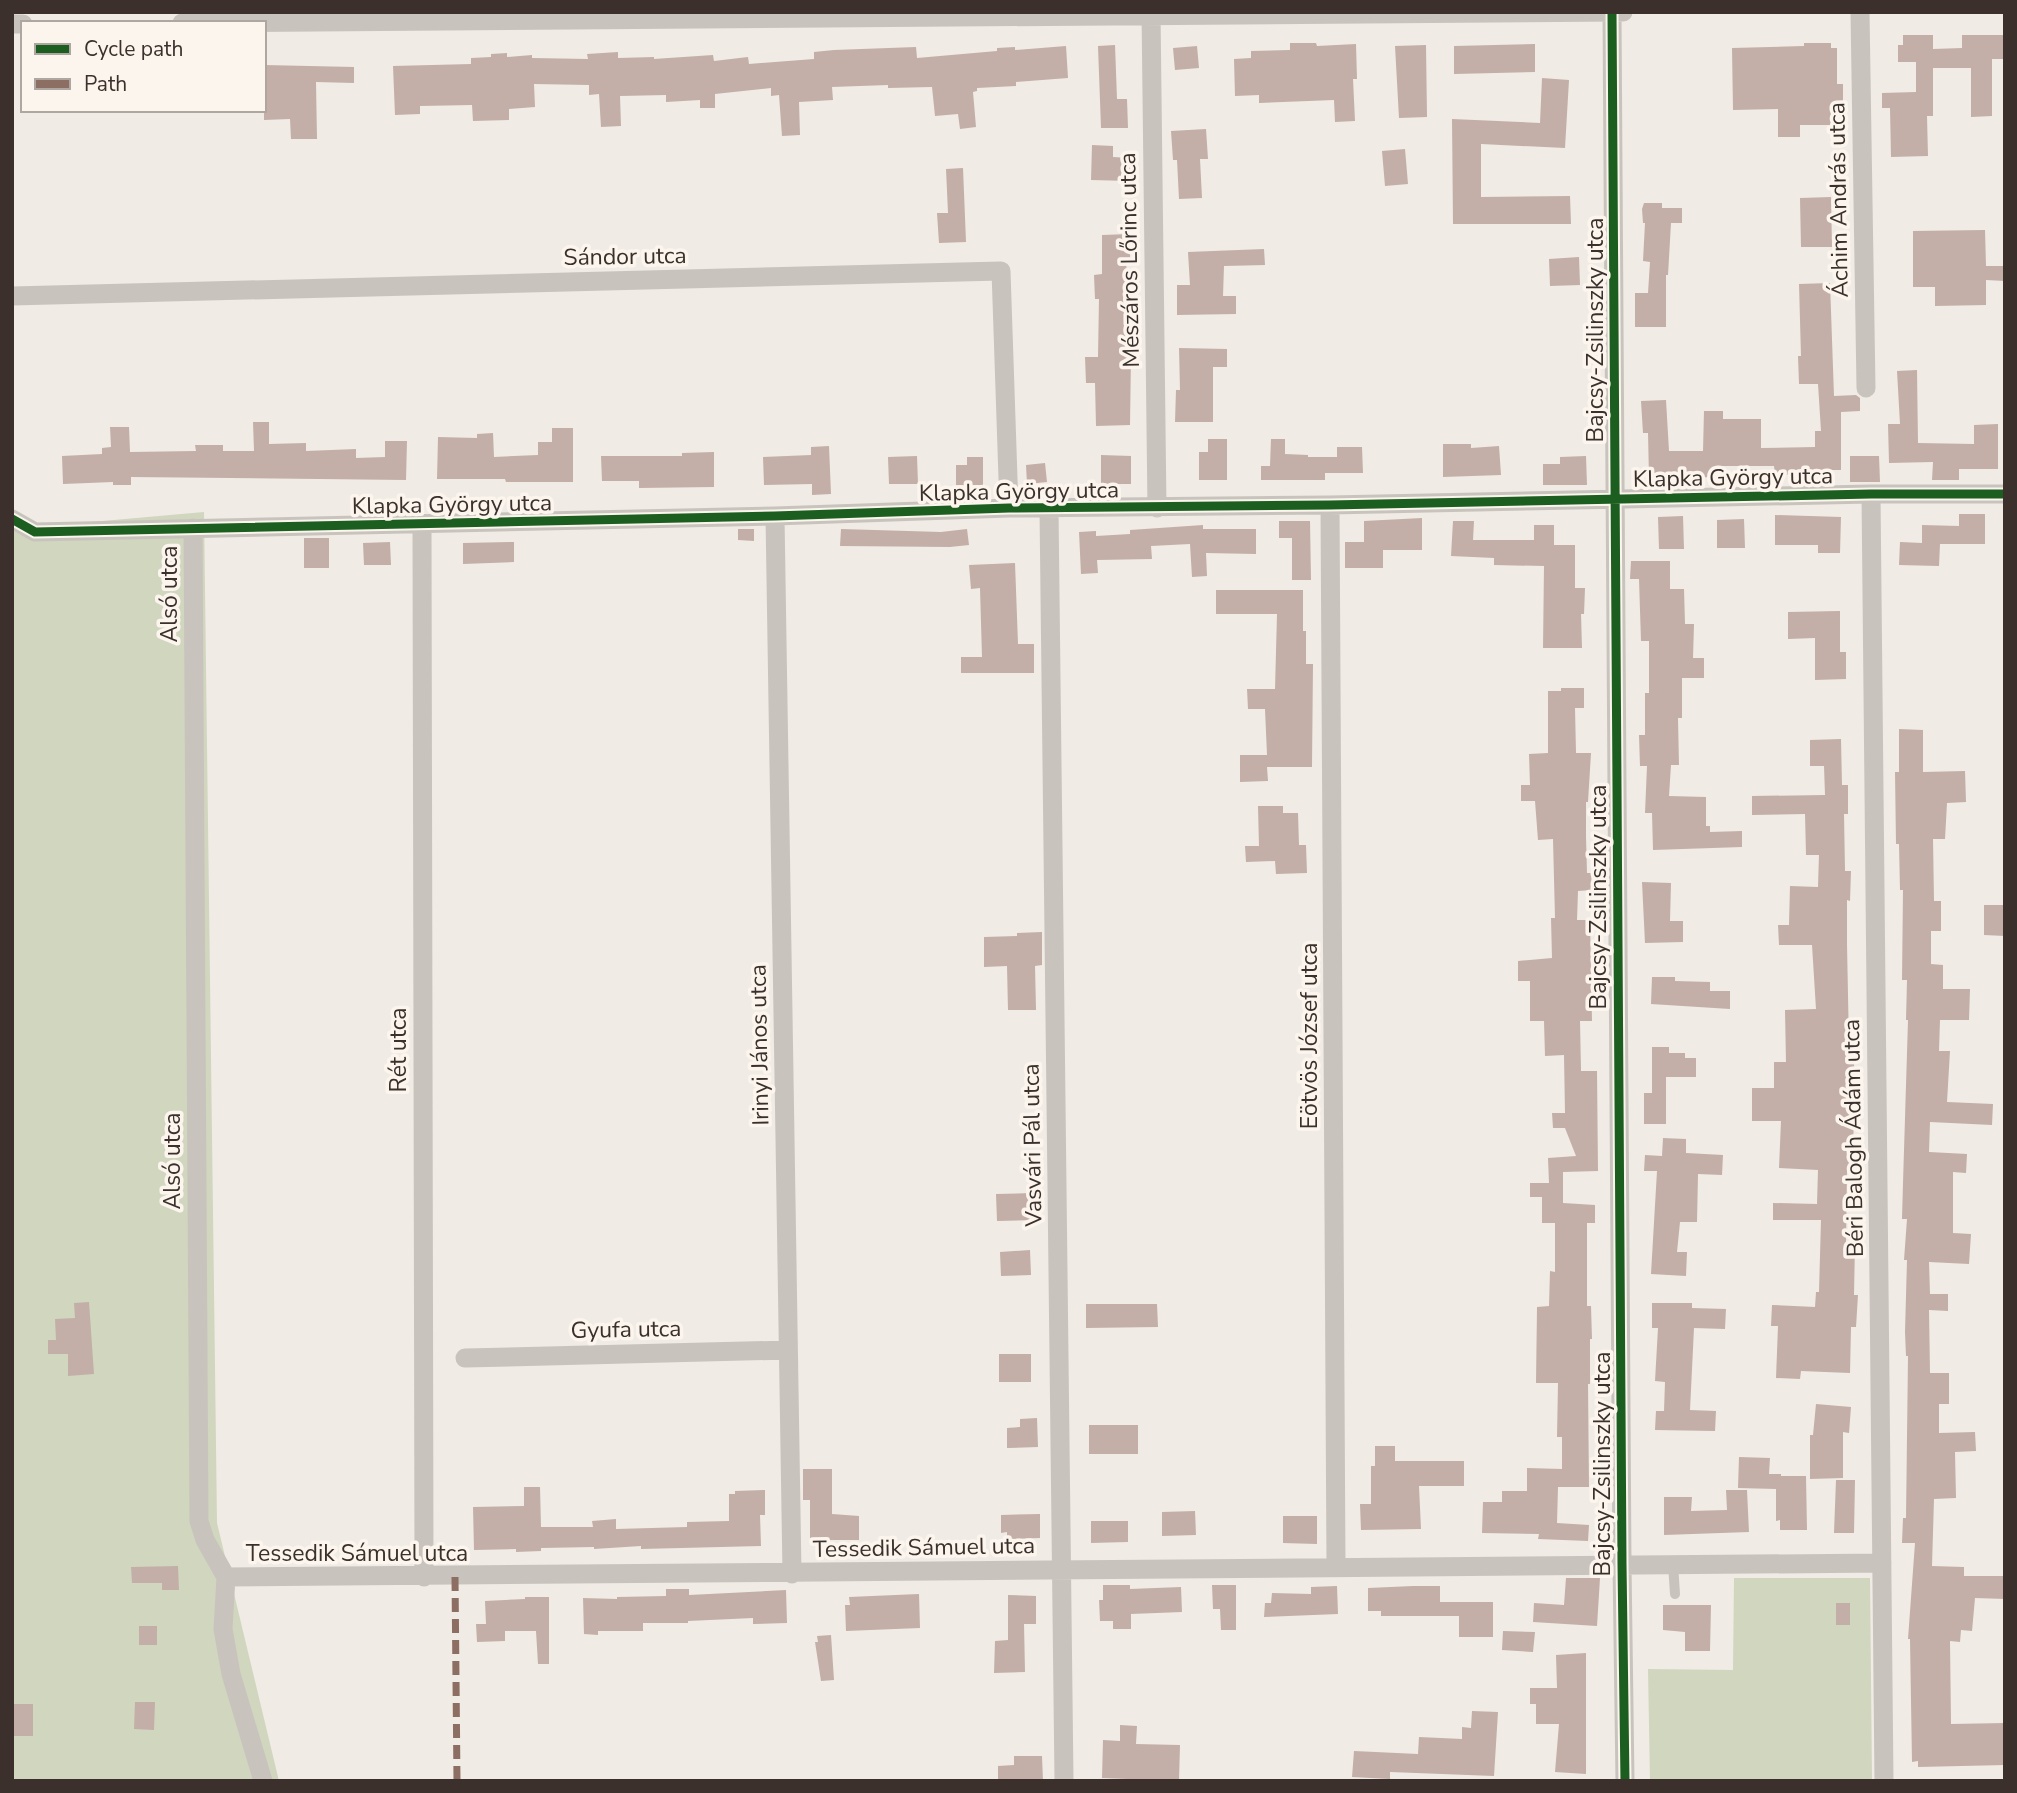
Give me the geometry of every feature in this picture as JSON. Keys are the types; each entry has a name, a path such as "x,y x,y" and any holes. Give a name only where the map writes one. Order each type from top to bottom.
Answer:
{"street":[{"name":"Bajcsy-Zsilinszky utca","path":"1612,12 1625,1781"},
{"path":"266,22 1624,12"},
{"name":"Áchim András utca","path":"1860,12 1866,388"},
{"name":"Mészáros Lőrinc utca","path":"1151,14 1157,508"},
{"name":"Sándor utca","path":"12,296 1001,271 1009,508"},
{"name":"Béri Balogh Ádám utca","path":"1871,494 1884,1781"},
{"name":"Klapka György utca","path":"12,519 34,532 775,516 1009,508 2005,494"},
{"name":"Eötvös József utca","path":"1330,505 1336,1567"},
{"name":"Vasvári Pál utca","path":"1049,509 1064,1781"},
{"name":"Irinyi János utca","path":"775,516 792,1574"},
{"name":"Rét utca","path":"422,523 424,1577"},
{"name":"Alsó utca","path":"193,528 199,1521 205,1540 226,1577"},
{"name":"Gyufa utca","path":"465,1358 788,1350"},
{"name":"Tessedik Sámuel utca","path":"226,1577 1882,1563"},
{"path":"226,1577 223,1629 231,1674 263,1781"}],"lane":[{"path":"1673,1564 1675,1594"}],"green space":[{"path":"204,512 217,1523 279,1781 12,1781 12,529"},
{"path":"1734,1578 1870,1578 1872,1781 1650,1781 1648,1669 1733,1670"}],"building":[{"path":"1903,35 1933,35 1933,49 1962,48 1962,35 2005,35 2005,59 1992,59 1992,116 1971,117 1971,68 1933,68 1933,116 1927,116 1928,156 1891,157 1890,108 1882,108 1882,93 1916,92 1916,62 1898,62 1898,45 1903,45"},
{"path":"1290,43 1316,43 1317,46 1356,44 1357,79 1353,79 1355,121 1335,122 1334,100 1259,103 1259,95 1235,96 1234,59 1251,58 1251,51 1290,50"},
{"path":"1804,43 1831,43 1831,48 1837,48 1837,84 1843,84 1843,107 1837,108 1837,125 1800,125 1800,137 1778,137 1778,109 1733,110 1732,48 1804,46"},
{"path":"1535,44 1535,72 1454,74 1454,46"},
{"path":"1115,45 1117,99 1127,99 1128,128 1101,128 1098,46"},
{"path":"1426,45 1427,117 1399,118 1395,46"},
{"path":"1066,46 1068,78 1016,82 1016,86 977,88 977,91 973,92 976,127 960,129 958,114 935,116 932,87 888,88 888,85 832,87 833,100 799,102 800,135 782,136 779,95 771,96 771,88 715,94 715,108 700,108 700,100 666,102 666,95 620,96 621,126 601,127 599,94 589,95 589,85 534,84 535,107 509,109 509,120 473,121 472,105 420,106 420,114 395,115 393,66 471,64 471,58 491,57 491,54 507,53 507,57 532,55 532,58 588,59 587,54 618,52 618,58 654,59 713,55 714,61 748,57 749,64 814,59 814,52 834,50 916,47 917,58 997,51 997,48 1015,47 1015,50"},
{"path":"1197,46 1199,68 1175,70 1173,48"},
{"path":"266,65 354,67 354,83 316,82 317,139 291,139 290,119 264,120"},
{"path":"1542,78 1569,80 1565,148 1481,144 1481,197 1570,196 1571,224 1453,224 1452,119 1540,123"},
{"path":"1206,129 1208,159 1200,159 1202,198 1179,199 1177,160 1173,160 1171,131"},
{"path":"1092,145 1113,146 1113,157 1130,158 1130,181 1091,180"},
{"path":"1405,149 1408,184 1385,186 1382,151"},
{"path":"963,168 966,242 939,243 937,213 948,213 946,169"},
{"path":"1831,197 1832,247 1801,247 1800,198"},
{"path":"1644,203 1662,203 1662,208 1682,208 1682,223 1671,223 1666,275 1666,327 1635,327 1635,293 1648,293 1650,262 1643,261"},
{"path":"1985,230 1986,266 2005,266 2005,281 1986,280 1986,305 1935,306 1935,287 1913,287 1913,231"},
{"path":"1130,234 1130,259 1126,259 1128,356 1131,356 1130,425 1096,426 1095,383 1086,383 1085,357 1098,357 1099,299 1095,299 1094,275 1102,274 1102,235"},
{"path":"1264,249 1265,265 1224,266 1223,296 1236,296 1236,314 1177,315 1177,285 1190,285 1188,252"},
{"path":"1579,257 1580,285 1550,286 1549,259"},
{"path":"1830,283 1834,396 1856,395 1860,398 1860,411 1841,412 1841,470 1801,470 1801,474 1775,475 1774,466 1722,466 1722,477 1649,478 1648,433 1643,433 1641,401 1666,400 1669,451 1703,451 1704,411 1723,411 1723,419 1761,419 1761,448 1815,447 1815,431 1821,431 1818,384 1799,384 1799,284"},
{"path":"1179,348 1227,349 1227,367 1213,367 1213,422 1175,422 1176,390 1180,390"},
{"path":"1917,370 1918,443 1974,444 1974,425 1998,424 1998,469 1959,469 1959,480 1932,480 1933,462 1889,463 1888,424 1900,424 1897,371"},
{"path":"253,422 269,422 269,444 306,443 306,451 356,449 356,458 385,457 385,441 407,441 406,480 131,477 131,485 113,485 113,482 63,484 62,456 102,454 102,448 111,447 110,427 129,427 130,452 196,451 195,445 223,445 223,451 254,451"},
{"path":"552,428 573,428 573,482 437,479 438,437 477,438 477,434 493,433 494,457 538,455 538,442 552,442"},
{"path":"1208,439 1227,439 1227,480 1199,480 1199,452 1208,452"},
{"path":"1271,439 1285,439 1285,454 1308,457 1337,457 1337,447 1362,447 1363,473 1325,473 1325,480 1261,480 1261,466 1270,466"},
{"path":"1443,444 1471,444 1471,448 1499,446 1501,475 1443,477"},
{"path":"829,446 831,494 812,495 812,484 764,485 763,457 811,455 811,447"},
{"path":"714,452 714,487 639,488 639,481 602,481 601,456 682,456 682,453"},
{"path":"1101,455 1131,456 1131,484 1101,484"},
{"path":"917,456 918,484 889,484 888,457"},
{"path":"1586,456 1587,485 1543,485 1543,464 1560,464 1560,457"},
{"path":"1850,456 1879,456 1880,482 1850,482"},
{"path":"967,457 983,457 983,485 956,485 956,465 967,465"},
{"path":"1045,463 1047,482 1027,484 1026,465"},
{"path":"1959,514 1985,514 1985,544 1940,544 1939,566 1899,565 1900,542 1922,543 1922,525 1959,526"},
{"path":"1775,515 1841,517 1840,553 1818,553 1818,545 1775,545"},
{"path":"1683,516 1684,549 1659,549 1658,517"},
{"path":"1422,518 1422,550 1383,550 1383,568 1345,568 1345,542 1364,542 1364,521"},
{"path":"1744,519 1745,548 1717,548 1717,520"},
{"path":"1279,521 1310,521 1311,580 1292,580 1292,538 1279,538"},
{"path":"1453,521 1474,521 1473,540 1534,540 1534,525 1554,525 1554,545 1575,545 1575,588 1585,588 1584,614 1581,614 1582,648 1543,648 1544,566 1494,565 1494,558 1451,556"},
{"path":"1203,525 1203,529 1256,529 1256,554 1206,553 1207,576 1192,577 1190,544 1151,546 1152,559 1097,560 1098,573 1081,574 1079,532 1096,531 1096,536 1130,534 1130,530"},
{"path":"738,529 754,529 754,541 738,540"},
{"path":"841,529 941,532 967,529 969,545 840,546"},
{"path":"304,538 329,538 329,568 304,568"},
{"path":"390,542 391,565 364,565 363,543"},
{"path":"514,542 514,562 463,564 463,543"},
{"path":"1631,561 1670,561 1670,589 1684,589 1685,624 1694,624 1693,658 1704,658 1704,678 1682,678 1682,718 1678,718 1679,765 1671,765 1669,796 1706,797 1706,826 1710,826 1710,832 1742,831 1742,847 1653,850 1652,813 1645,813 1647,766 1640,766 1639,735 1645,735 1645,693 1649,693 1649,641 1641,641 1639,579 1630,579"},
{"path":"1015,563 1018,644 1034,644 1034,673 961,673 961,657 982,657 980,588 971,589 969,565"},
{"path":"1216,590 1303,590 1306,664 1313,664 1312,767 1267,767 1268,781 1240,782 1240,755 1267,755 1265,709 1248,709 1247,689 1275,689 1277,614 1216,614"},
{"path":"1840,611 1840,652 1846,652 1846,679 1815,680 1815,638 1788,639 1788,612"},
{"path":"1561,688 1584,688 1584,708 1575,708 1576,753 1591,753 1586,837 1587,873 1591,873 1592,890 1578,891 1577,920 1590,920 1592,1021 1580,1021 1581,1071 1597,1071 1598,1171 1563,1172 1563,1203 1595,1205 1595,1223 1587,1223 1587,1306 1591,1306 1592,1339 1588,1384 1589,1487 1558,1487 1557,1523 1589,1525 1588,1541 1538,1539 1539,1534 1482,1533 1483,1502 1502,1502 1502,1491 1527,1491 1527,1468 1562,1469 1562,1437 1557,1437 1558,1383 1536,1383 1537,1307 1549,1306 1550,1271 1555,1272 1555,1223 1542,1223 1542,1197 1530,1197 1530,1183 1549,1183 1548,1158 1576,1156 1565,1128 1553,1128 1552,1113 1565,1113 1564,1055 1545,1056 1544,1021 1530,1021 1530,981 1518,981 1518,961 1552,958 1551,918 1555,918 1553,839 1538,840 1535,801 1521,801 1521,785 1530,785 1529,754 1548,753 1548,691 1561,691"},
{"path":"1899,729 1923,730 1923,772 1965,771 1966,802 1947,803 1945,839 1933,839 1934,901 1941,901 1941,931 1931,931 1931,964 1943,965 1943,989 1970,989 1969,1020 1940,1020 1939,1051 1950,1051 1947,1102 1993,1104 1992,1125 1930,1122 1929,1152 1967,1154 1966,1173 1953,1172 1953,1233 1971,1234 1969,1264 1929,1262 1930,1294 1948,1294 1948,1311 1929,1310 1930,1373 1949,1373 1949,1404 1939,1404 1939,1433 1975,1432 1976,1451 1955,1452 1956,1498 1934,1499 1932,1566 1964,1567 1964,1576 2005,1576 2005,1599 1975,1598 1972,1631 1961,1630 1960,1642 1950,1641 1951,1724 2005,1723 2005,1765 1918,1767 1918,1761 1912,1762 1908,1639 1915,1543 1902,1543 1903,1518 1906,1518 1908,1356 1905,1332 1907,1260 1904,1260 1907,1219 1902,1219 1908,1020 1907,980 1902,980 1903,890 1900,890 1899,844 1896,844 1895,772 1899,772"},
{"path":"1841,739 1842,785 1848,785 1848,814 1844,814 1845,871 1851,871 1850,901 1847,900 1849,1045 1853,1045 1857,1120 1854,1120 1852,1171 1847,1171 1846,1243 1855,1243 1854,1295 1858,1295 1856,1327 1851,1327 1850,1373 1801,1371 1800,1379 1776,1378 1778,1326 1771,1326 1772,1305 1815,1307 1816,1292 1819,1292 1821,1220 1773,1220 1773,1203 1817,1204 1818,1170 1779,1168 1781,1121 1752,1121 1752,1088 1774,1088 1774,1062 1786,1062 1785,1010 1816,1009 1812,945 1779,945 1778,925 1789,925 1790,886 1818,887 1819,855 1806,855 1805,814 1752,815 1752,796 1825,795 1824,766 1810,766 1810,740"},
{"path":"1258,806 1283,806 1283,813 1298,813 1299,845 1306,845 1307,873 1276,874 1275,861 1246,862 1245,846 1259,846"},
{"path":"1642,882 1671,883 1670,921 1683,921 1683,942 1645,943"},
{"path":"1984,905 2005,905 2005,936 1984,935"},
{"path":"1042,932 1042,965 1035,966 1036,1010 1008,1010 1007,966 984,967 984,937"},
{"path":"1652,977 1710,982 1710,991 1730,991 1730,1009 1651,1004"},
{"path":"1652,1047 1669,1047 1669,1053 1685,1053 1685,1058 1696,1058 1696,1077 1666,1077 1666,1124 1644,1124 1644,1093 1652,1093"},
{"path":"1663,1138 1686,1139 1686,1153 1723,1155 1722,1175 1698,1174 1697,1222 1680,1222 1677,1252 1687,1252 1686,1276 1651,1274 1657,1171 1644,1171 1645,1155 1662,1156"},
{"path":"1033,1193 1034,1220 997,1221 996,1194"},
{"path":"1030,1250 1031,1275 1001,1276 1000,1252"},
{"path":"89,1302 94,1374 68,1376 68,1354 48,1354 48,1340 56,1340 55,1319 75,1318 74,1303"},
{"path":"1652,1303 1692,1303 1692,1308 1726,1309 1725,1329 1694,1328 1690,1410 1716,1411 1715,1431 1655,1430 1656,1411 1664,1411 1665,1382 1655,1381 1658,1328 1652,1328"},
{"path":"1086,1304 1157,1304 1158,1327 1086,1328"},
{"path":"999,1354 1031,1354 1031,1382 999,1382"},
{"path":"1816,1404 1851,1407 1849,1433 1843,1432 1843,1478 1810,1479 1810,1435 1813,1435"},
{"path":"1037,1418 1038,1447 1007,1448 1007,1428 1020,1427 1020,1419"},
{"path":"1089,1425 1138,1425 1138,1454 1089,1454"},
{"path":"1375,1446 1395,1446 1395,1461 1464,1461 1464,1486 1419,1486 1421,1529 1361,1530 1360,1504 1371,1504 1371,1466 1375,1466"},
{"path":"1739,1457 1770,1458 1769,1474 1806,1476 1807,1530 1780,1530 1780,1520 1776,1521 1776,1489 1738,1488"},
{"path":"803,1469 832,1469 832,1514 859,1516 859,1540 810,1540 810,1500 803,1500"},
{"path":"1836,1480 1855,1480 1854,1533 1834,1533"},
{"path":"524,1487 540,1487 541,1527 593,1527 592,1521 616,1519 616,1529 687,1527 687,1522 729,1521 729,1494 735,1494 735,1491 765,1490 765,1515 760,1515 761,1546 541,1548 541,1551 516,1552 516,1549 474,1550 473,1507 524,1506"},
{"path":"1726,1490 1747,1490 1749,1532 1664,1535 1664,1497 1692,1497 1691,1511 1727,1510"},
{"path":"1195,1511 1196,1535 1162,1536 1162,1512"},
{"path":"1040,1514 1040,1538 1007,1539 1007,1532 1001,1533 1001,1515"},
{"path":"1283,1516 1317,1516 1317,1544 1283,1543"},
{"path":"1091,1521 1128,1521 1128,1542 1091,1543"},
{"path":"178,1566 179,1590 162,1590 162,1583 132,1583 131,1567"},
{"path":"1566,1578 1600,1578 1597,1626 1533,1622 1534,1603 1564,1605"},
{"path":"1103,1585 1130,1585 1130,1589 1181,1587 1182,1612 1131,1614 1131,1629 1113,1629 1113,1621 1100,1621 1099,1600 1103,1600"},
{"path":"1212,1585 1236,1585 1236,1630 1221,1630 1220,1609 1213,1609"},
{"path":"1337,1586 1338,1614 1264,1617 1265,1603 1271,1603 1272,1593 1311,1594 1311,1587"},
{"path":"1440,1586 1440,1602 1493,1602 1493,1637 1459,1637 1459,1616 1381,1616 1381,1611 1368,1611 1368,1588"},
{"path":"666,1589 689,1589 689,1595 786,1590 787,1623 753,1624 753,1618 643,1623 643,1631 598,1631 598,1635 584,1634 583,1598 666,1596"},
{"path":"919,1594 920,1628 846,1631 845,1605 850,1605 849,1597"},
{"path":"1008,1595 1036,1596 1036,1624 1024,1624 1025,1672 994,1673 995,1641 1008,1640"},
{"path":"549,1597 549,1664 538,1664 536,1631 505,1631 505,1641 477,1642 476,1624 486,1624 485,1601"},
{"path":"1836,1603 1850,1603 1850,1625 1836,1625"},
{"path":"1663,1605 1711,1605 1710,1651 1685,1651 1685,1632 1663,1630"},
{"path":"139,1626 157,1626 157,1645 139,1645"},
{"path":"1503,1631 1535,1632 1533,1652 1502,1650"},
{"path":"831,1635 834,1680 821,1681 815,1642 818,1642 817,1636"},
{"path":"1586,1653 1586,1774 1555,1772 1559,1724 1536,1724 1536,1704 1530,1704 1530,1688 1557,1688 1556,1655"},
{"path":"135,1702 155,1702 154,1730 134,1729"},
{"path":"12,1704 33,1704 33,1736 12,1736"},
{"path":"1472,1711 1498,1712 1494,1776 1390,1772 1390,1779 1352,1777 1354,1751 1418,1754 1419,1737 1462,1739 1462,1727 1471,1728"},
{"path":"1120,1725 1137,1726 1136,1744 1180,1745 1179,1781 1102,1778 1103,1740 1120,1741"},
{"path":"1014,1756 1042,1756 1043,1781 998,1781 998,1766 1014,1765"}],"marked path":[{"path":"455,1577 457,1781"}],"cycle path":[{"path":"1612,12 1625,1781"},
{"path":"12,519 35,532 775,516 1009,508 2005,494"}]}
